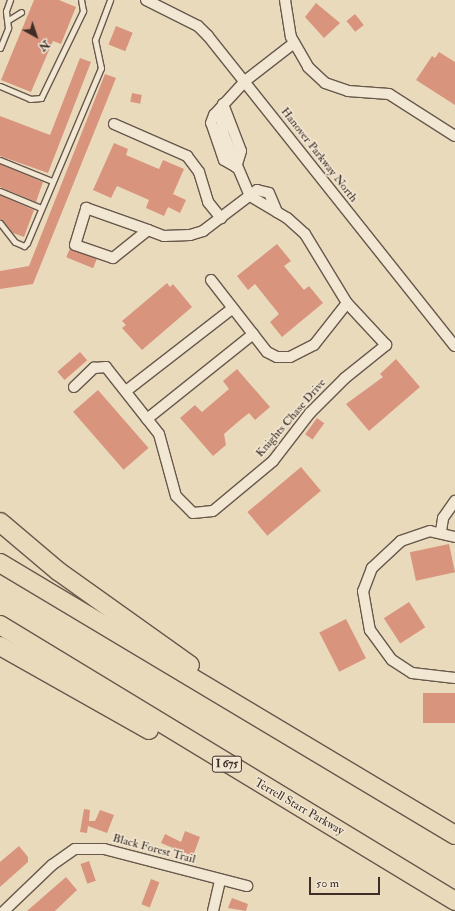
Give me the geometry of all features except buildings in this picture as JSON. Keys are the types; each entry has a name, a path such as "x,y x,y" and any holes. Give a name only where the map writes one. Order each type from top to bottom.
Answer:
{"highway":[{"path":"0,522 58,571 278,728"},
{"path":"0,563 455,835"},
{"name":"Terrell Starr Parkway","path":"0,625 259,784 455,901"},
{"path":"0,646 131,721 259,784"}],"street":[{"name":"Hanover Parkway North","path":"146,0 198,26 245,82 455,346"},
{"path":"285,0 288,29 294,43 308,67 325,83 348,91 389,94 455,136"},
{"path":"148,230 113,258 75,245 86,208 148,230 164,236 190,235 221,218 250,196 220,137 220,114 222,104 245,82 294,43"},
{"path":"222,104 241,151 236,167"},
{"path":"114,124 187,156 199,172 208,202 221,218"},
{"name":"Knights Chase Drive","path":"74,387 94,368 106,367 159,434 168,456 170,479 176,496 193,513 213,511 273,461 310,413 345,378 386,345 347,303 305,234 277,212 250,196"},
{"path":"211,280 267,352 290,357 314,345 347,303"},
{"path":"126,392 232,308"},
{"path":"148,419 253,334"},
{"path":"441,532 443,518 455,501"},
{"path":"455,537 441,532 414,535 386,554 367,578 363,604 378,644 400,666 425,676 455,678"},
{"name":"Black Forest Trail","path":"4,911 52,865 75,849 104,849 248,886"},
{"path":"213,911 220,880"}],"lane":[{"path":"10,0 6,11 10,19"},
{"path":"0,86 30,98 41,98 83,11 81,0"},
{"path":"0,223 15,242 24,246 101,68 95,40 110,0"},
{"path":"0,48 10,19 21,12"},
{"path":"0,160 52,181"},
{"path":"0,191 41,208"}]}
